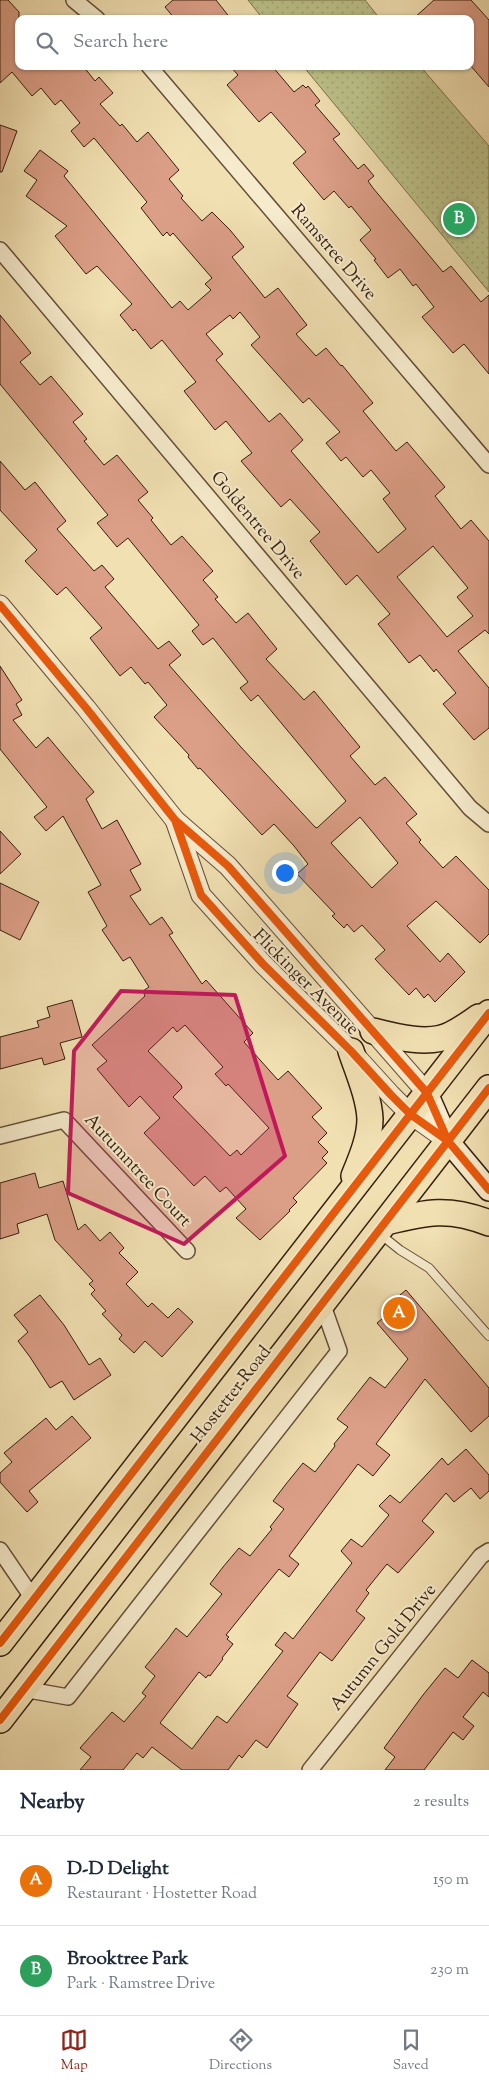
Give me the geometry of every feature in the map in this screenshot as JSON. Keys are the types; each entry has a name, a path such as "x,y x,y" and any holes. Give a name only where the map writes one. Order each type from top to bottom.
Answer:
{"main road":[{"path":"373,1031 395,1037 423,1040 451,1035 489,1012"},
{"name":"Hostetter Road","path":"0,1643 489,1012"},
{"path":"348,1195 366,1143 370,1119 351,1051"},
{"name":"Hostetter Road","path":"0,1720 489,1088"},
{"name":"Flickinger Avenue","path":"427,1094 448,1141 489,1190"},
{"path":"382,1228 426,1212 460,1214 489,1223"}],"street":[{"path":"74,0 92,15"},
{"name":"Ramstree Drive","path":"151,70 489,464"},
{"name":"Goldentree Drive","path":"0,250 470,808 489,824"},
{"name":"Flickinger Avenue","path":"0,605 86,708 175,820 228,866 427,1094"},
{"name":"Flickinger Avenue","path":"175,820 201,895 263,964 351,1051 410,1114 448,1141"},
{"name":"Autumntree Court","path":"0,1136 64,1120 187,1251"},
{"path":"23,1689 68,1697 339,1350 322,1303"},
{"path":"0,1550 34,1600"},
{"name":"Autumn Gold Drive","path":"310,1770 481,1556 489,1551"}],"lane":[{"path":"382,1228 400,1250 429,1268 489,1336"}],"highlighted area":[{"path":"121,991 235,995 285,1156 184,1244 68,1193 74,1051"}],"green space":[{"path":"248,0 365,0 377,15 260,15"},
{"path":"306,70 423,70 489,146 489,292"}],"building":[{"path":"0,0 8,0 19,12 19,15 15,15 15,70 86,70 95,81 99,77 113,93 100,104 120,126 122,124 137,142 148,132 179,170 169,179 183,196 181,198 202,221 212,212 230,230 244,247 232,257 265,298 278,288 307,325 296,334 316,356 326,348 342,365 373,403 363,411 396,451 407,442 445,487 435,496 461,529 471,520 489,541 489,634 485,630 458,651 489,688 489,728 474,740 443,704 456,693 436,669 434,672 420,655 409,663 378,624 390,614 357,575 346,585 310,541 320,532 290,499 281,507 241,461 252,453 226,421 215,430 184,391 196,382 162,340 151,349 135,329 133,331 120,315 132,304 97,266 86,274 55,236 67,226 26,196 37,180 24,171 40,150 68,171 64,176 172,308 180,301 188,310 211,290 205,284 212,278 173,233 170,236 167,232 163,236 141,208 147,202 94,138 84,147 71,131 80,123 61,100 55,105 41,88 32,96 12,72 0,83","holes":["240,312 260,337 251,345 303,403 309,398 340,432 326,443 341,461 346,457 363,477 371,470 390,493 383,499 406,529 378,553 291,451 303,440 280,413 269,422 216,360 223,354 206,334 230,315 233,319","433,546 468,588 457,597 473,616 447,637 397,577"]},
{"path":"173,0 216,0 228,15 172,15 165,7"},
{"path":"434,0 471,0 489,20 489,87 474,70 474,15 417,15"},
{"path":"234,70 275,70 294,92 303,85 306,88 308,86 320,101 315,105 340,134 333,139 358,169 364,164 374,176 368,181 373,188 443,272 451,266 481,302 489,295 489,374 464,344 453,353 422,317 434,307 416,284 413,286 400,269 388,278 374,260 376,259 360,240 371,230 351,206 349,208 334,191 324,200 293,163 306,152 271,112 259,122 227,85 238,75"},
{"path":"0,125 17,131 2,172 0,172"},
{"path":"0,315 31,353 20,362 40,385 51,376 83,414 73,422 87,439 84,441 104,465 117,455 148,492 138,500 171,545 182,536 213,571 203,580 218,597 215,599 236,623 248,613 277,649 266,659 304,700 314,691 360,747 350,756 375,785 385,777 417,814 406,823 421,840 419,842 443,868 456,856 489,890 489,934 480,943 436,901 407,926 440,962 448,953 465,972 435,1002 428,994 424,998 416,988 409,995 390,975 375,959 385,950 362,925 354,932 347,924 344,928 332,916 335,914 297,874 308,864 294,846 274,824 262,835 200,768 198,769 188,757 189,755 154,717 167,705 148,682 145,684 131,667 120,676 90,638 102,628 66,587 57,595 25,561 37,550 0,510 0,461 25,490 35,482 66,521 57,529 94,571 102,565 114,579 105,587 158,649 169,641 181,655 169,665 315,827 317,828 346,801 258,695 251,701 240,688 248,682 213,638 203,645 192,631 199,625 128,538 117,547 97,523 108,515 0,384","holes":["360,817 398,863 372,888 331,843"]},
{"path":"0,666 22,700 16,704 22,715 13,720 36,748 48,737 94,792 86,799 102,829 117,820 141,864 130,870 141,890 130,896 150,925 162,917 173,933 169,935 202,984 206,980 253,1033 244,1042 278,1080 288,1071 322,1108 312,1117 327,1133 318,1142 328,1152 322,1158 327,1163 293,1198 297,1202 290,1211 260,1240 236,1218 246,1209 226,1187 220,1192 205,1176 194,1186 144,1133 160,1118 140,1096 129,1107 97,1069 107,1061 92,1045 145,996 143,991 149,987 130,957 123,961 102,930 107,926 88,892 101,885 63,816 46,831 34,817 47,807 0,749","holes":["185,1025 223,1067 215,1074 226,1086 228,1084 269,1128 241,1155 237,1150 230,1156 173,1097 182,1088 181,1085 148,1051 173,1027 177,1032"]},
{"path":"0,831 21,854 0,874"},
{"path":"0,883 39,902 20,940 0,930"},
{"path":"72,1000 82,1037 60,1043 65,1059 44,1065 42,1058 0,1069 0,1037 39,1027 37,1021 50,1017 47,1007"},
{"path":"35,1173 39,1188 63,1181 78,1230 85,1224 100,1241 110,1232 124,1248 119,1253 138,1272 126,1284 148,1307 152,1303 168,1318 178,1308 193,1322 162,1357 145,1341 134,1353 119,1339 122,1335 102,1314 106,1311 91,1294 95,1290 89,1284 93,1281 55,1240 47,1214 17,1224 19,1233 0,1239 0,1183"},
{"path":"406,1290 489,1388 489,1416 471,1432 425,1379 376,1444 390,1455 373,1476 358,1464 289,1556 299,1564 289,1577 279,1569 226,1635 229,1637 227,1639 233,1644 210,1676 208,1675 206,1678 199,1672 160,1723 192,1749 217,1716 227,1723 283,1651 275,1645 285,1632 293,1639 352,1563 341,1551 351,1539 362,1547 389,1515 379,1506 390,1495 400,1503 442,1458 448,1465 466,1449 489,1475 489,1491 480,1499 471,1488 454,1502 446,1493 422,1521 434,1532 398,1573 387,1564 366,1590 369,1593 356,1611 365,1618 332,1661 320,1652 287,1696 298,1704 267,1748 256,1740 242,1758 239,1755 228,1770 182,1770 152,1747 143,1758 137,1753 123,1770 80,1770 91,1757 80,1748 112,1712 124,1722 146,1696 142,1693 155,1676 145,1667 176,1628 187,1637 222,1594 210,1584 239,1548 250,1556 272,1529 270,1527 284,1509 273,1501 303,1463 315,1472 348,1427 337,1419 370,1377 385,1388 408,1359 377,1323 387,1315 382,1310"},
{"path":"40,1295 64,1325 89,1365 100,1358 111,1375 74,1400 62,1381 50,1388 18,1341 28,1332 14,1315"},
{"path":"72,1416 91,1438 29,1491 38,1502 27,1512 0,1482 0,1473 12,1462 4,1453 46,1418 56,1430"},
{"path":"472,1660 489,1673 489,1697 483,1692 463,1717 474,1726 463,1740 453,1732 424,1770 385,1770 395,1757 384,1748 423,1695 445,1668 458,1678"}],"cycle path":[{"path":"0,605 86,708 175,820 228,866 427,1093 448,1141"},
{"path":"176,823 201,895 263,964 351,1051 410,1114 448,1141 489,1190"},
{"path":"0,1643 489,1013"},
{"path":"0,1720 489,1088"}],"place":[{"name":"Brooktree Park","path":"459,219"},
{"name":"D-D Delight","path":"399,1313"}]}
